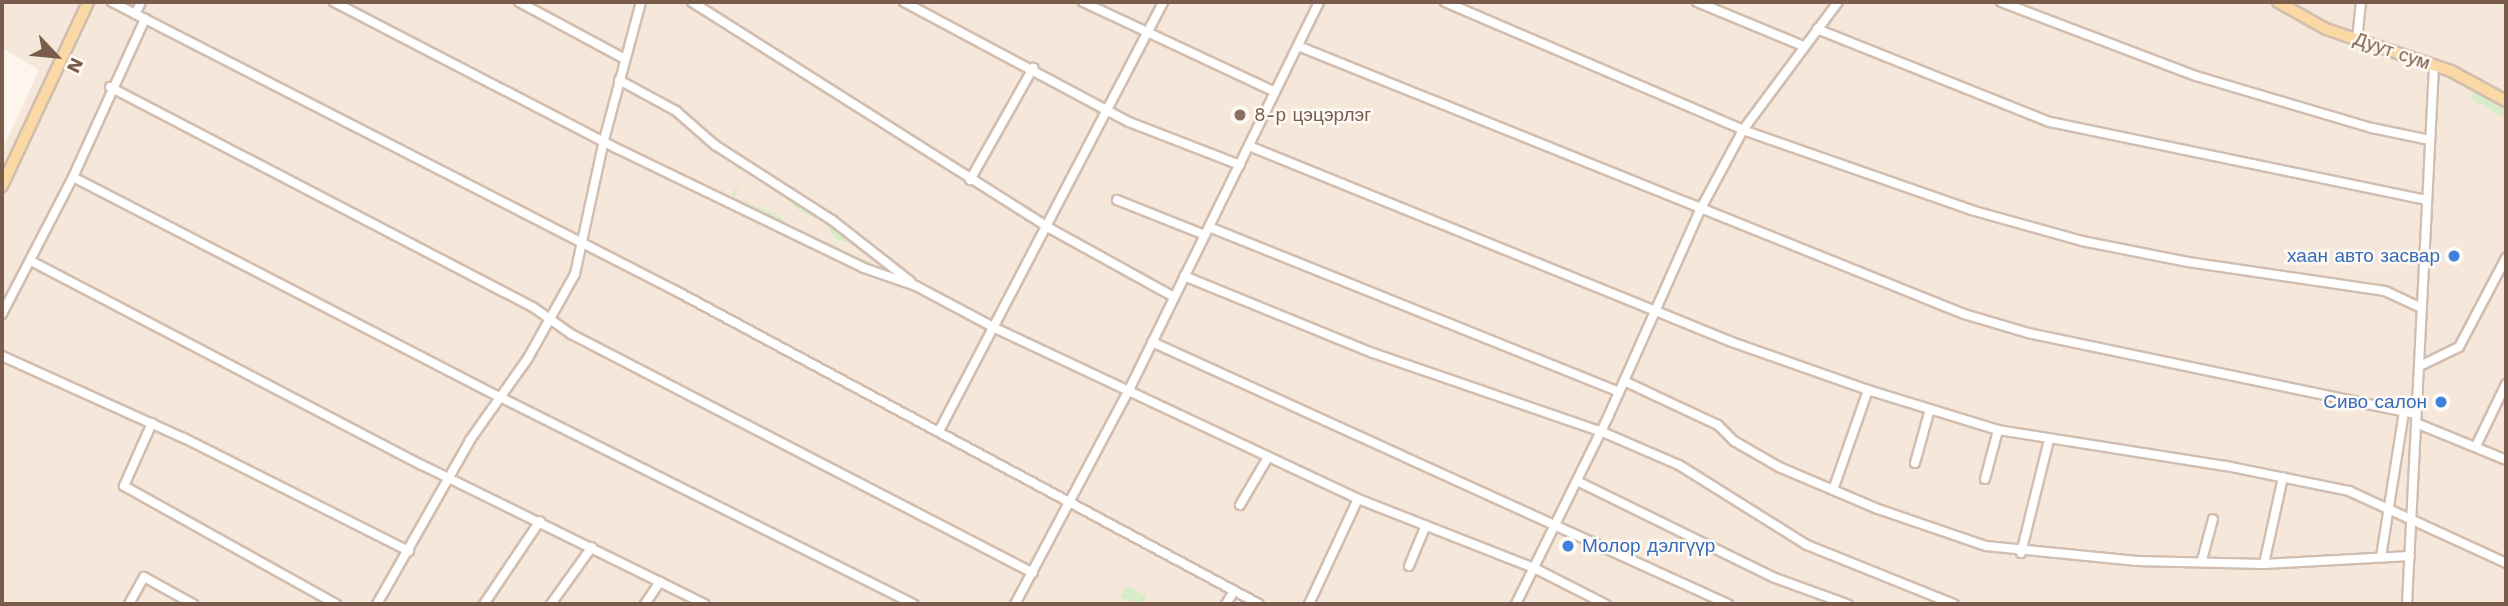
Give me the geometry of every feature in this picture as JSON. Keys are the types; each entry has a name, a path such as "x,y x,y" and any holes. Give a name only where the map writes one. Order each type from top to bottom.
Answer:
{"main road":[{"path":"2,186 88,2"},
{"name":"Дуут сум","path":"2278,2 2309,22 2434,66 2506,101"}],"street":[{"path":"112,2 583,243 1259,604"},
{"path":"135,14 141,2"},
{"path":"334,2 604,140 864,268 916,286 993,327 1358,499 1534,568 1605,604"},
{"path":"519,2 625,59"},
{"path":"377,604 498,397 550,320 575,274 604,140 641,2"},
{"path":"692,2 970,180 1049,228 1174,297"},
{"path":"904,2 1178,144 1240,165"},
{"path":"1083,2 1275,92"},
{"path":"939,431 1049,228 1163,2"},
{"path":"1015,604 1072,502 1129,390 1319,2"},
{"path":"1445,2 1743,130 1971,210 2082,241 2188,262 2385,291 2421,308"},
{"path":"1698,2 1803,46"},
{"path":"1516,604 1624,382 1700,210 1743,130 1803,46 1839,2"},
{"path":"2001,2 2196,76 2372,128 2430,140"},
{"path":"2357,40 2361,2"},
{"path":"2,314 73,177 110,87 145,19"},
{"path":"1816,29 2050,122 2427,200"},
{"path":"1298,46 1700,210 1998,325 2404,411 2506,460"},
{"path":"2407,604 2434,66"},
{"path":"970,180 1033,68"},
{"path":"619,80 676,111 715,145 832,220 916,286"},
{"path":"110,87 1033,573"},
{"path":"1249,146 1657,310 1868,390 1998,430 2283,477 2350,491 2506,563"},
{"path":"73,177 498,397 914,604"},
{"path":"1118,200 1207,231 1619,392"},
{"path":"2420,366 2459,347 2506,258"},
{"path":"31,261 450,478 705,604"},
{"path":"1184,276 1373,353 1600,431 1679,465 1807,545 1954,604"},
{"path":"1152,342 1728,604"},
{"path":"2,356 152,423 409,551"},
{"path":"1624,382 1718,425 1734,441 1779,467 1833,491 1935,530 2021,553 2264,565 2410,556"},
{"path":"2476,446 2506,384"},
{"path":"1833,491 1868,390"},
{"path":"1915,463 1930,410"},
{"path":"2381,557 2404,411"},
{"path":"152,423 124,486 336,604"},
{"path":"1985,479 1998,430"},
{"path":"2021,553 2049,440"},
{"path":"1240,505 1268,457"},
{"path":"2264,565 2283,477"},
{"path":"1577,481 1775,578 1847,604"},
{"path":"1309,604 1358,499"},
{"path":"2202,560 2213,519"},
{"path":"484,604 540,521"},
{"path":"1409,566 1426,525"},
{"path":"551,604 592,547"},
{"path":"129,604 144,577 194,604"},
{"path":"645,604 660,582"},
{"path":"1226,604 1234,590"}],"shaded area":[{"path":"2,2 2506,2 2506,604 2,604 2,151 39,70 2,48"}],"green space":[{"path":"2473,90 2506,107 2506,118 2472,100"},
{"path":"739,164 865,250 872,259 852,243 836,240 825,223 800,211 776,190 741,168 736,170"},
{"path":"739,181 734,198 779,215 786,224 731,197"},
{"path":"789,225 870,262 866,263"},
{"path":"1126,586 1147,596 1143,604 1120,598"}],"place":[{"name":"8-р цэцэрлэг","path":"1240,115"},
{"name":"хаан авто засвар","path":"2454,256"},
{"name":"Сиво салон","path":"2441,402"},
{"name":"Молор дэлгүүр","path":"1568,546"}]}
